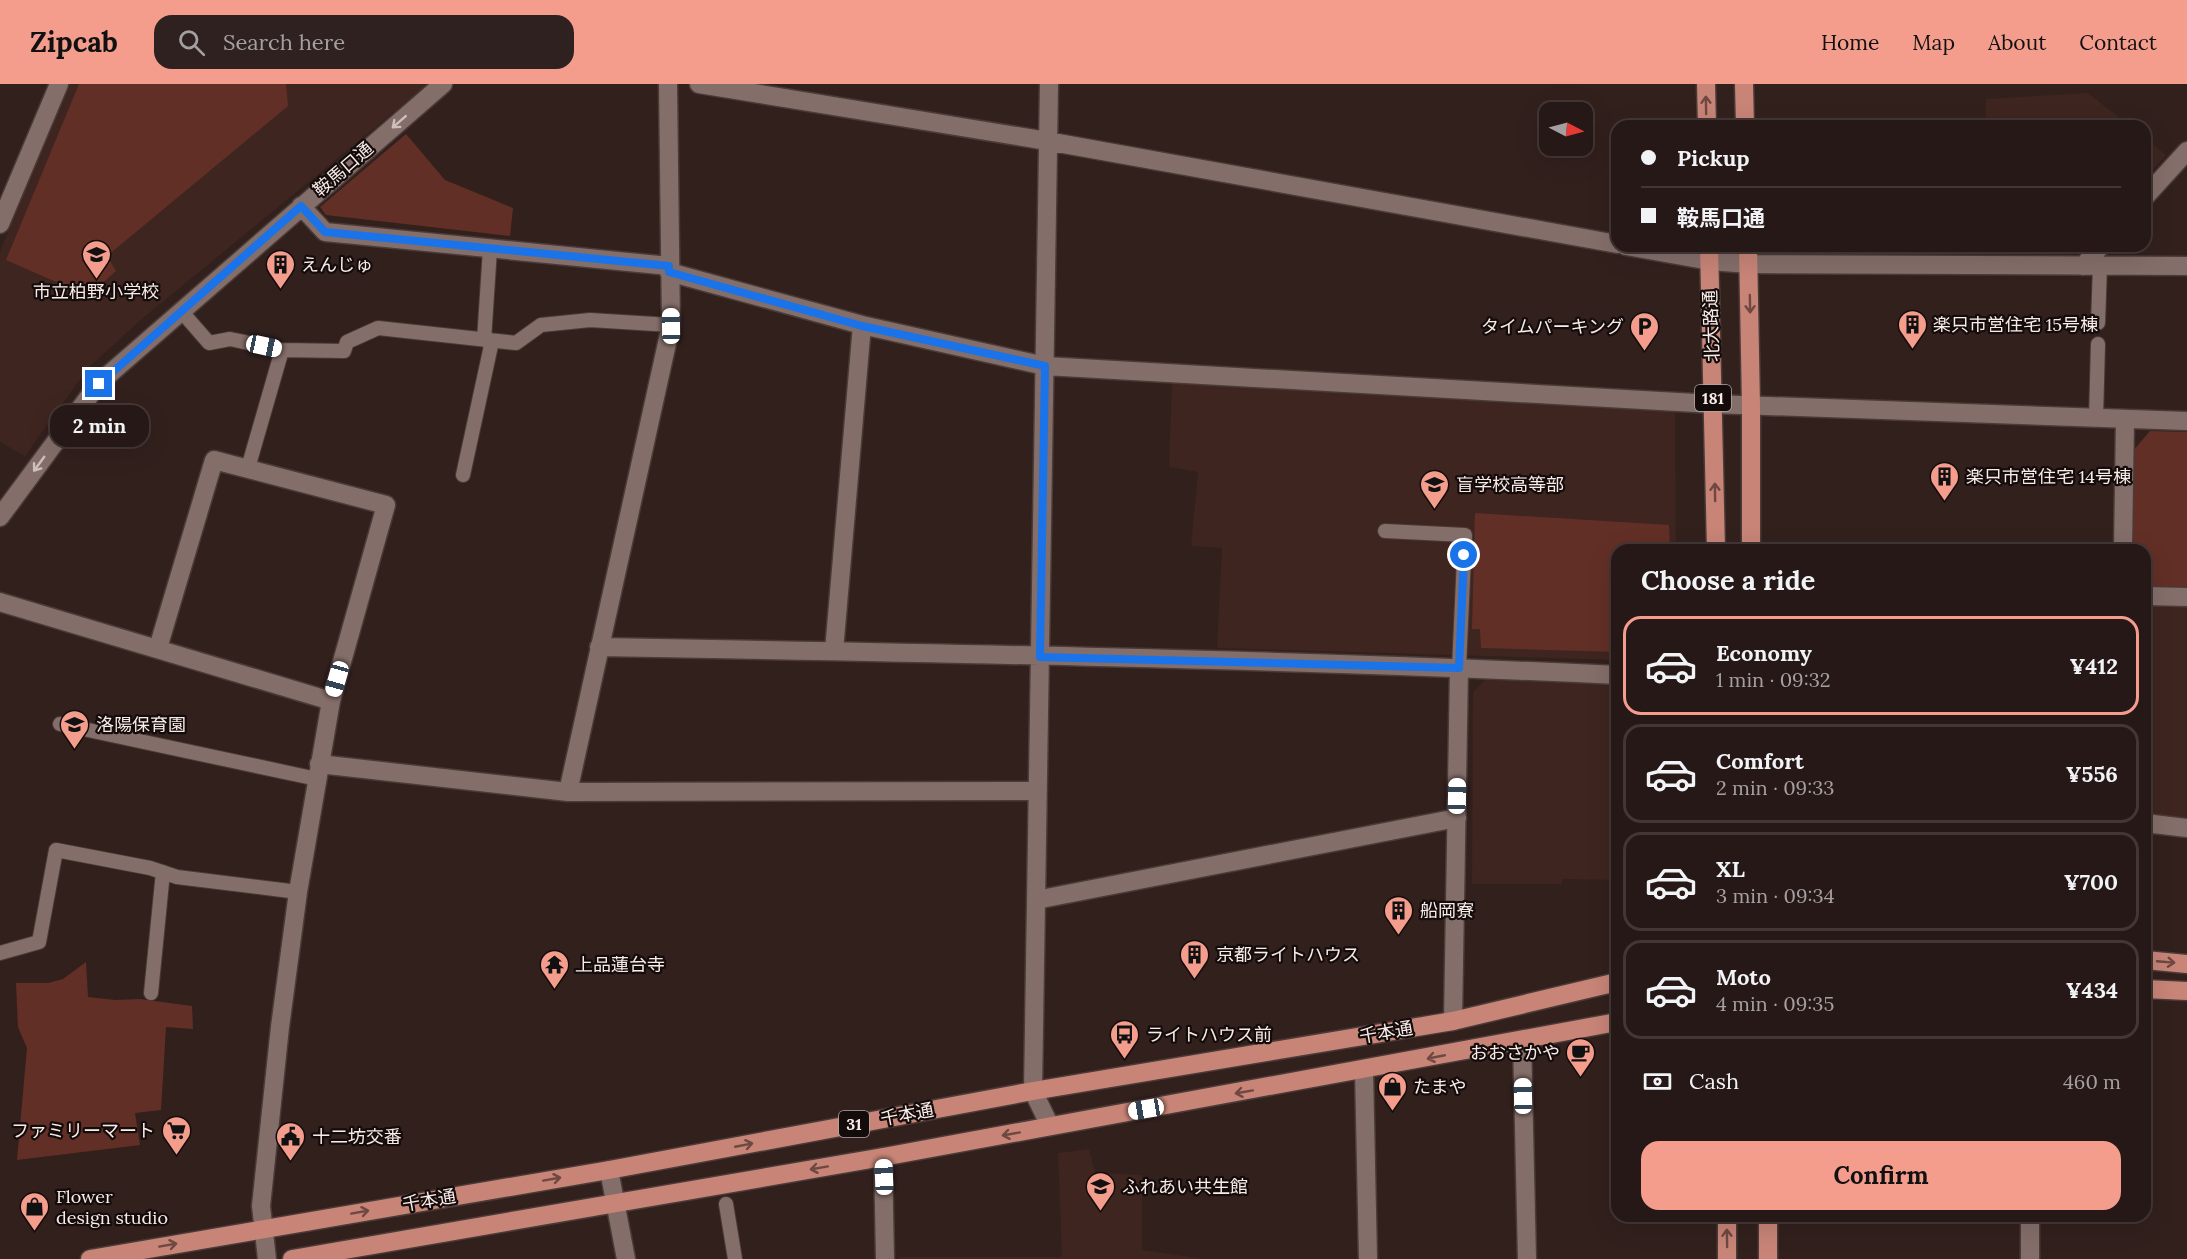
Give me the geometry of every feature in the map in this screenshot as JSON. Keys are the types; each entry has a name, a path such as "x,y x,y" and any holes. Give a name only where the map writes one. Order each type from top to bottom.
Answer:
{"main road":[{"path":"1706,84 1707,120"},
{"path":"1744,84 1745,120"},
{"name":"北大路通","path":"1709,254 1716,544"},
{"name":"181","path":"1748,255 1751,544"},
{"path":"2151,961 2187,964"},
{"name":"千本通","path":"90,1259 609,1170 1033,1091 1453,1021 1611,983"},
{"path":"2151,989 2187,991"},
{"name":"千本通","path":"292,1259 883,1157 1611,1023"},
{"path":"1727,1222 1727,1259"},
{"path":"1768,1222 1768,1259"}],"street":[{"path":"0,224 59,84"},
{"name":"鞍馬口通","path":"0,517 99,384 443,84"},
{"path":"568,792 671,326 668,84"},
{"path":"699,84 1047,141 1611,243"},
{"path":"1049,84 1033,1091 1050,1126"},
{"path":"2151,190 2187,151"},
{"path":"301,206 325,232 669,269 862,326 1045,366 1751,406 2187,421"},
{"path":"1688,252 2092,266 2187,266"},
{"path":"2092,266 2098,252"},
{"path":"834,651 862,326"},
{"path":"2123,544 2125,419"},
{"path":"158,648 214,460 386,505 331,701 298,892 280,1027 261,1206 267,1259"},
{"path":"2151,596 2187,597"},
{"path":"0,602 331,701"},
{"path":"599,647 1459,668 1611,675"},
{"path":"1453,1021 1459,668"},
{"path":"318,771 568,792 1037,791"},
{"path":"1036,900 1457,818"},
{"path":"2151,824 2187,828"},
{"path":"1522,1040 1527,1259"},
{"path":"1364,1070 1368,1259"},
{"path":"883,1157 885,1259"},
{"path":"609,1170 626,1259"},
{"path":"2030,1222 2030,1259"}],"lane":[{"path":"463,475 488,340 490,249"},
{"path":"2092,266 2098,323"},
{"path":"182,312 209,343 230,339 282,350 344,351 347,342 378,328 516,343 541,325 590,320 671,326"},
{"path":"2096,418 2098,344"},
{"path":"249,468 282,350"},
{"path":"1384,531 1465,535 1459,668"},
{"path":"60,724 318,771"},
{"path":"0,953 39,942 56,850 163,872 177,877 298,892"},
{"path":"151,993 163,872"},
{"path":"726,1204 735,1259"}],"shaded area":[{"name":"市立柏野小学校","path":"66,84 428,84 143,318 88,368 25,456 0,442 0,252"},
{"path":"79,84 286,84 288,106 107,256 116,271 88,296 6,260"},
{"path":"2088,93 2122,120 1985,120 1986,99"},
{"path":"406,134 445,180 513,208 510,236 326,215 320,207"},
{"path":"2151,143 2166,155 2151,172"},
{"path":"1983,252 2076,252 2070,255 1983,254"},
{"name":"盲学校高等部","path":"1172,380 1675,410 1676,544 1611,544 1611,660 1217,648 1222,548 1191,546 1198,472 1169,467"},
{"path":"2150,431 2187,432 2187,587 2151,586 2151,544 2130,544 2132,452"},
{"path":"1475,513 1669,525 1670,544 1611,544 1611,652 1481,648 1480,629 1472,629"},
{"path":"2151,605 2187,605 2187,821 2151,817"},
{"path":"1485,680 1611,683 1611,880 1562,879 1562,884 1472,884 1473,692"},
{"path":"86,962 88,997 115,1000 140,999 192,1006 193,1029 166,1027 161,1110 135,1113 140,1145 17,1160 27,1048 18,1027 16,983 48,983 63,979"},
{"name":"ふれあい共生館","path":"1089,1149 1095,1173 1142,1175 1142,1250 1205,1259 899,1259 899,1257 1062,1257 1058,1153"}],"place":[{"name":"市立柏野小学校","path":"96,280"},
{"name":"えんじゅ","path":"280,290"},
{"name":"楽只市営住宅 15号棟","path":"1912,350"},
{"name":"タイムパーキング","path":"1645,352"},
{"name":"楽只市営住宅 14号棟","path":"1945,502"},
{"name":"盲学校高等部","path":"1435,510"},
{"name":"洛陽保育園","path":"75,750"},
{"name":"船岡寮","path":"1399,936"},
{"name":"京都ライトハウス","path":"1195,980"},
{"name":"上品蓮台寺","path":"554,990"},
{"name":"ライトハウス前","path":"1125,1060"},
{"name":"おおさかや","path":"1581,1078"},
{"name":"たまや","path":"1392,1112"},
{"name":"ファミリーマート","path":"176,1156"},
{"name":"十二坊交番","path":"291,1162"},
{"name":"ふれあい共生館","path":"1101,1212"},
{"name":"Flower design studio","path":"35,1232"}],"route":[{"path":"99,384 301,206 325,232 669,266 669,272 862,326 1045,366 1040,657 1459,668 1464,555"}]}
